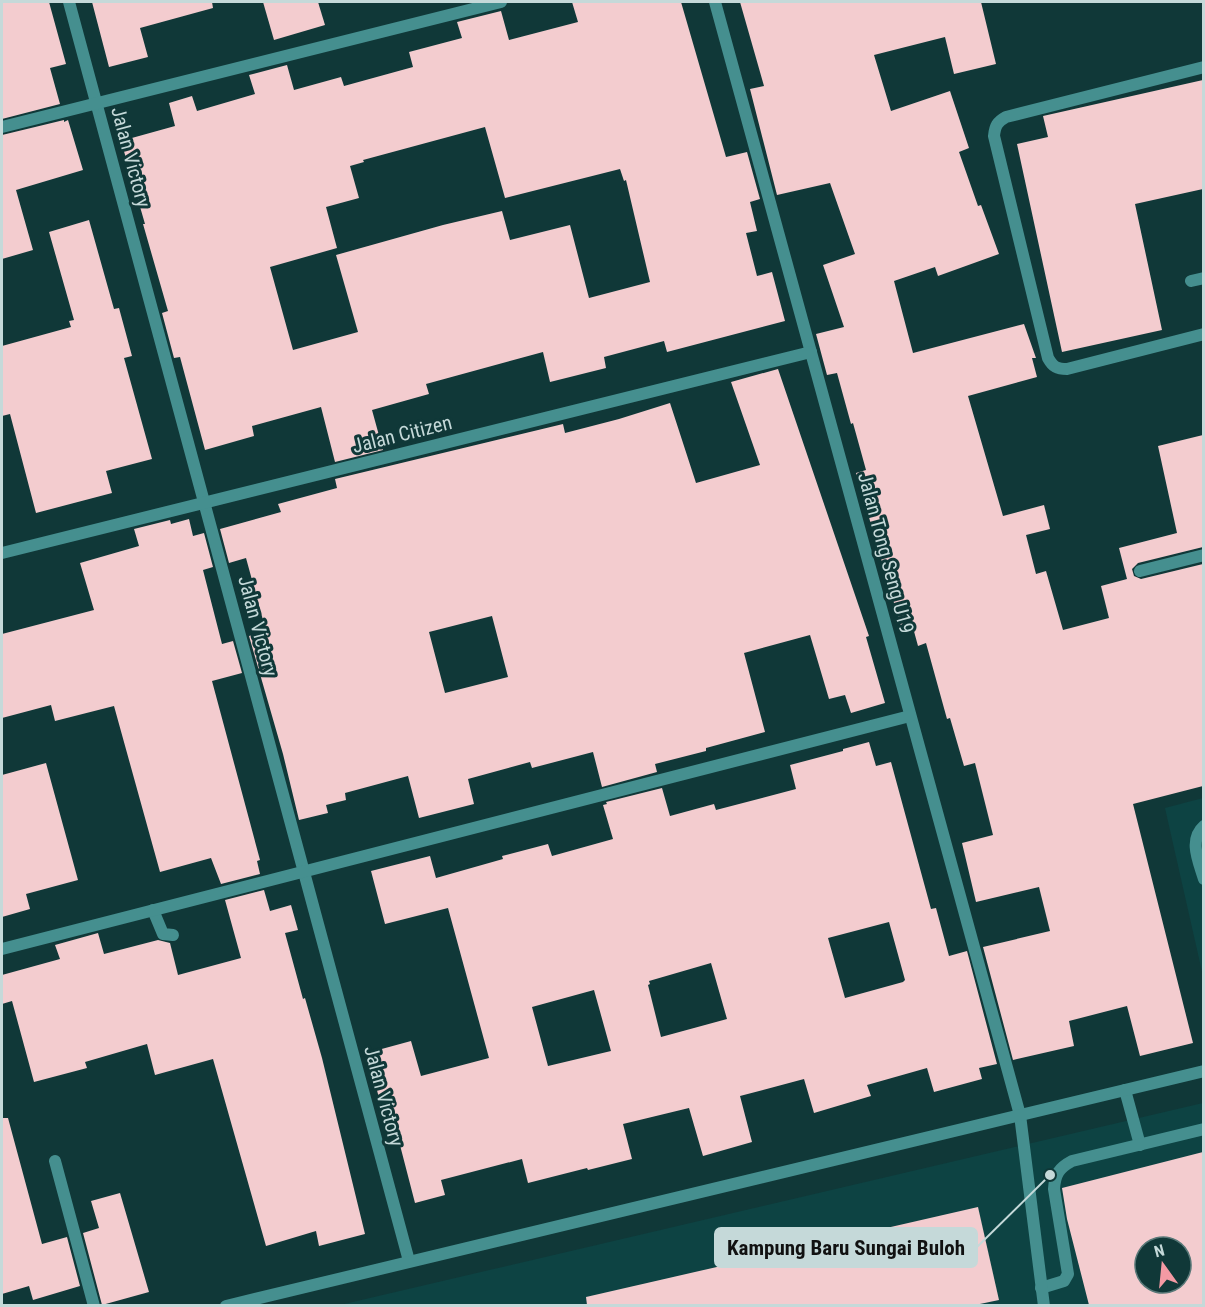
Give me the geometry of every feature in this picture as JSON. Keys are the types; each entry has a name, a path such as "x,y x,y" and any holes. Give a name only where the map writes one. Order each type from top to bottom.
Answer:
{"street":[{"name":"Jalan Victory","path":"69,2 409,1262"},
{"path":"2,127 501,2"},
{"name":"Jalan Tong Seng U19","path":"716,2 1020,1115 1044,1305"},
{"path":"1203,67 1006,117 994,128 994,136 1048,358 1052,365 1059,369 1067,369 1203,334"},
{"name":"Jalan Citizen","path":"2,553 811,352"},
{"path":"1140,571 1203,555"},
{"path":"2,949 910,716"},
{"path":"1203,826 1196,836 1195,846 1203,879"},
{"path":"153,910 163,934 173,935"},
{"path":"226,1305 1203,1071"},
{"path":"1125,1090 1140,1144"},
{"path":"1041,1288 1064,1281 1068,1274 1054,1189 1055,1176 1062,1166 1072,1161 1203,1129"},
{"path":"55,1161 94,1305"}],"shaded area":[{"path":"1203,798 1203,976 1165,808"},
{"path":"1203,1103 1203,1305 340,1305"}],"building":[{"path":"2,2 49,2 66,64 50,68 60,104 2,119"},
{"path":"92,2 212,2 213,8 140,28 148,57 109,67"},
{"path":"263,2 318,2 325,25 274,40"},
{"path":"572,2 681,2 726,157 747,152 760,199 750,202 757,231 746,233 757,276 772,272 785,321 667,352 664,341 604,357 606,368 550,382 543,352 426,384 429,394 372,410 383,450 335,462 321,407 252,426 254,436 205,450 180,357 174,358 162,313 168,311 121,141 175,126 169,103 192,96 197,111 255,94 249,75 287,65 294,90 341,77 344,86 413,67 409,52 462,38 457,22 501,11 509,40 578,22","holes":["485,127 505,198 620,169 624,181 626,180 650,282 589,298 570,225 510,240 502,211 336,255 358,332 293,350 270,267 337,248 326,207 359,198 350,166 364,162 363,160"]},
{"path":"740,2 981,2 996,64 954,74 945,37 874,55 891,111 950,91 969,148 959,152 978,206 981,205 999,254 938,276 935,267 894,281 913,353 1024,324 1036,358 1032,358 1037,377 968,396 1003,516 1044,505 1050,529 1026,535 1036,574 1046,571 1063,630 1109,618 1101,586 1127,579 1119,548 1177,533 1158,446 1203,435 1203,547 1138,563 1132,569 1134,576 1141,579 1203,564 1203,786 1133,804 1193,1043 1140,1056 1127,1006 1069,1021 1074,1046 1013,1060 983,947 1050,931 1039,887 976,902 962,843 993,835 975,763 964,766 950,718 947,719 926,643 918,646 912,624 901,627 856,473 866,470 853,423 851,424 837,373 827,375 816,334 844,327 823,265 855,254 830,183 777,195 750,89 764,86"},
{"path":"1203,80 1203,189 1135,204 1162,330 1062,352 1017,144 1048,137 1043,116"},
{"path":"64,120 64,122 68,120 83,170 16,190 33,250 2,259 2,135"},
{"path":"89,220 114,309 119,308 132,356 124,358 152,459 106,471 112,493 36,513 10,414 2,416 2,346 71,327 69,321 74,320 49,232"},
{"path":"778,369 869,636 866,637 885,703 851,713 845,695 829,699 810,635 744,653 765,732 655,764 657,772 602,787 593,752 532,768 530,762 468,779 474,804 419,818 408,776 345,793 346,800 326,805 328,813 299,820 283,754 249,636 266,631 246,558 229,563 220,529 281,512 278,504 337,488 335,479 563,424 565,433 670,403 696,483 760,465 731,382","holes":["492,616 508,677 445,693 429,632"]},
{"path":"189,519 193,536 204,533 213,567 203,570 222,644 233,641 242,673 212,681 260,860 257,861 260,874 221,884 211,858 160,872 114,706 55,721 51,705 2,718 2,634 94,610 80,563 139,546 134,529 170,520 171,524"},
{"path":"869,742 876,766 891,762 931,909 936,908 949,956 967,951 997,1064 979,1068 982,1079 934,1092 927,1068 867,1085 871,1096 814,1113 804,1079 740,1096 752,1142 703,1156 689,1108 623,1124 632,1159 528,1183 522,1159 441,1180 445,1195 415,1203 394,1122 386,1124 367,1053 411,1041 421,1076 489,1058 448,908 385,924 371,871 430,856 436,878 503,859 502,856 548,844 552,856 613,839 603,805 607,804 606,802 662,788 670,816 714,804 716,810 796,789 790,765 843,751 843,749","holes":["889,922 905,980 845,998 828,938","711,963 727,1019 661,1037 648,985 649,981","594,990 611,1051 548,1066 532,1007"]},
{"path":"46,763 78,880 26,894 30,909 2,917 2,775"},
{"path":"264,890 270,911 291,905 298,930 285,933 322,1058 365,1234 319,1246 316,1231 266,1246 213,1059 155,1075 147,1044 85,1062 87,1068 34,1082 12,1001 2,1004 2,975 60,959 55,945 98,933 104,954 158,940 170,943 178,975 241,958 225,900"},
{"path":"2,1118 8,1118 42,1244 67,1237 80,1286 33,1300 29,1286 2,1294"},
{"path":"1203,1152 1203,1305 1089,1305 1067,1219 1062,1188"},
{"path":"120,1193 149,1292 102,1305 83,1233 99,1228 91,1201"},
{"path":"978,1207 999,1300 975,1305 587,1305 586,1297"}],"place":[{"name":"Kampung Baru Sungai Buloh","path":"1050,1175"}]}
